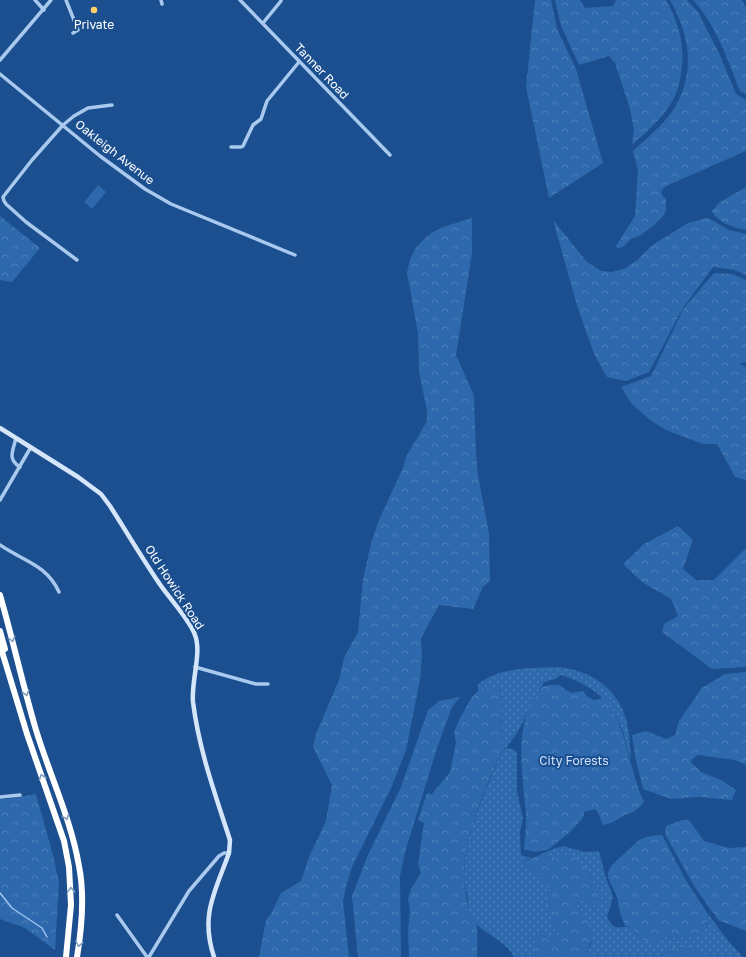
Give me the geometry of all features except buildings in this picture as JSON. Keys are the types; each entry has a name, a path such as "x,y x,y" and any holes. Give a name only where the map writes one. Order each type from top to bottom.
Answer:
{"highway":[{"path":"0,595 37,731 73,840 80,868 83,904 81,935 77,957"},
{"path":"0,631 27,734 64,840 69,867 71,905 66,957"},
{"path":"0,645 6,658"}],"main road":[{"name":"Old Howick Road","path":"0,428 78,477 105,498 159,583 194,632 197,648 193,693 203,757 230,840 229,853 217,883 209,914 209,936 214,957"}],"street":[{"path":"35,0 44,10"},
{"path":"0,60 52,0"},
{"path":"66,0 78,30 73,33"},
{"name":"Tanner Road","path":"240,0 390,155"},
{"path":"263,23 281,0"},
{"path":"231,147 243,146 253,125 261,119 267,101 299,62"},
{"name":"Oakleigh Avenue","path":"0,74 125,175 162,199 295,256"},
{"path":"77,260 26,222 6,204 3,199 5,194 32,160 63,125 82,111 95,106 112,104"},
{"path":"16,438 12,459 14,463 20,467"},
{"path":"0,500 31,448"},
{"path":"0,545 41,568 52,579 59,592"},
{"path":"195,667 256,684 268,684"},
{"path":"0,797 20,795"},
{"path":"117,915 148,957 181,902 194,884 220,856 224,853 229,853"}],"green space":[{"path":"535,0 551,0 557,29 576,69 603,163 549,198 526,87"},
{"path":"555,0 580,0 585,8 613,6 616,0 666,0 679,29 681,39 682,69 680,80 675,96 666,111 632,145 634,130 630,109 615,63 609,56 579,65 561,26"},
{"path":"670,0 687,0 698,12 719,53 736,94 746,100 746,151 666,186 661,191 662,195 666,199 666,210 664,215 641,235 631,239 623,247 618,248 616,246 635,216 638,170 633,151 655,131 674,109 681,95 688,68 686,41 677,14"},
{"path":"693,0 742,0 746,8 746,94 740,91 715,32"},
{"path":"98,185 106,192 92,209 84,202"},
{"path":"746,187 746,230 736,228 722,221 714,215 712,211 720,202"},
{"path":"0,216 40,248 12,282 0,280"},
{"path":"472,218 472,253 456,355 474,396 478,475 489,534 490,581 483,587 473,609 439,605 421,638 422,657 420,680 406,750 392,786 352,867 346,887 343,901 349,957 259,957 266,920 272,912 281,893 301,881 309,857 326,821 332,785 313,747 316,734 339,680 344,658 358,632 363,580 371,543 379,520 403,468 406,457 427,421 427,411 419,372 418,334 407,272 410,260 415,249 431,233 443,227"},
{"path":"708,218 729,230 746,234 746,275 735,270 713,267 683,308 649,372 626,381 607,377 595,356 578,309 553,220 587,262 601,271 612,272 626,268 637,260 651,246 688,223"},
{"path":"714,273 732,274 746,280 746,362 739,364 746,367 746,480 735,477 717,444 703,444 666,430 650,420 631,403 621,387 651,376 684,308"},
{"path":"678,526 693,540 683,569 696,580 714,580 746,548 746,667 712,669 662,632 664,624 678,616 671,599 642,582 623,564 644,544"},
{"path":"557,667 570,669 594,678 612,693 625,715 629,732 631,759 616,715 604,699 580,682 561,675 555,679 544,682 517,733 506,748 517,752 517,791 523,819 520,832 521,855 531,858 523,862 528,868 541,876 546,883 548,890 549,911 559,934 557,938 534,943 536,954 535,957 514,957 504,945 481,928 472,918 464,880 468,840 479,806 505,748 502,739 501,696 499,689 478,691 478,684 487,678 506,671 526,668"},
{"path":"746,672 746,765 735,760 698,755 690,761 701,772 721,780 736,790 732,800 699,797 671,799 643,789 635,756 632,735 646,731 666,739 675,735 679,721 702,688 725,674"},
{"name":"City Forests","path":"559,685 571,693 583,691 588,697 594,700 604,698 609,704 613,709 623,735 636,783 644,802 635,811 612,823 603,825 598,812 595,809 584,812 583,818 570,832 549,849 534,852 524,849 526,815 521,754 522,742 525,720 530,707 542,687"},
{"name":"City Forests","path":"493,687 499,689 501,696 502,739 505,748 498,760 477,810 467,846 465,862 464,879 467,903 477,926 477,957 409,957 408,930 410,910 408,899 411,889 421,873 418,864 424,823 418,820 427,793 432,794 450,772 456,743 454,732 461,716 472,697 478,691"},
{"path":"460,697 452,707 437,748 406,849 400,876 401,957 358,957 352,896 368,855 401,787 428,710 439,701"},
{"path":"36,794 59,883 55,950 25,928 0,919 0,799"},
{"path":"683,820 689,820 704,841 729,848 746,847 746,931 718,920 694,886 665,834 666,826"},
{"path":"656,835 662,835 687,882 708,914 705,931 701,935 691,938 663,937 650,944 629,927 625,926 619,909 617,896 608,878 608,873 611,866 639,840"},
{"path":"564,846 584,852 599,851 605,875 613,897 607,917 612,925 616,927 629,927 642,939 656,942 663,937 683,938 706,927 708,914 729,942 743,957 709,957 697,950 673,948 660,957 585,957 591,944 586,919 576,906 578,899 585,899 601,890 592,881 590,871 557,859 540,855 552,849"},
{"path":"566,854 577,859 590,871 592,881 601,890 602,899 593,907 585,899 578,899 576,906 586,919 590,929 591,938 589,948 585,957 535,957 536,954 534,943 537,932 557,938 559,934 548,911 548,890 544,879 528,868 523,862 540,855 557,859"},
{"path":"673,948 697,950 709,957 660,957"}],"waterway":[{"path":"0,893 12,908 42,928 47,937"}],"place":[{"name":"Private","path":"94,10"}]}
